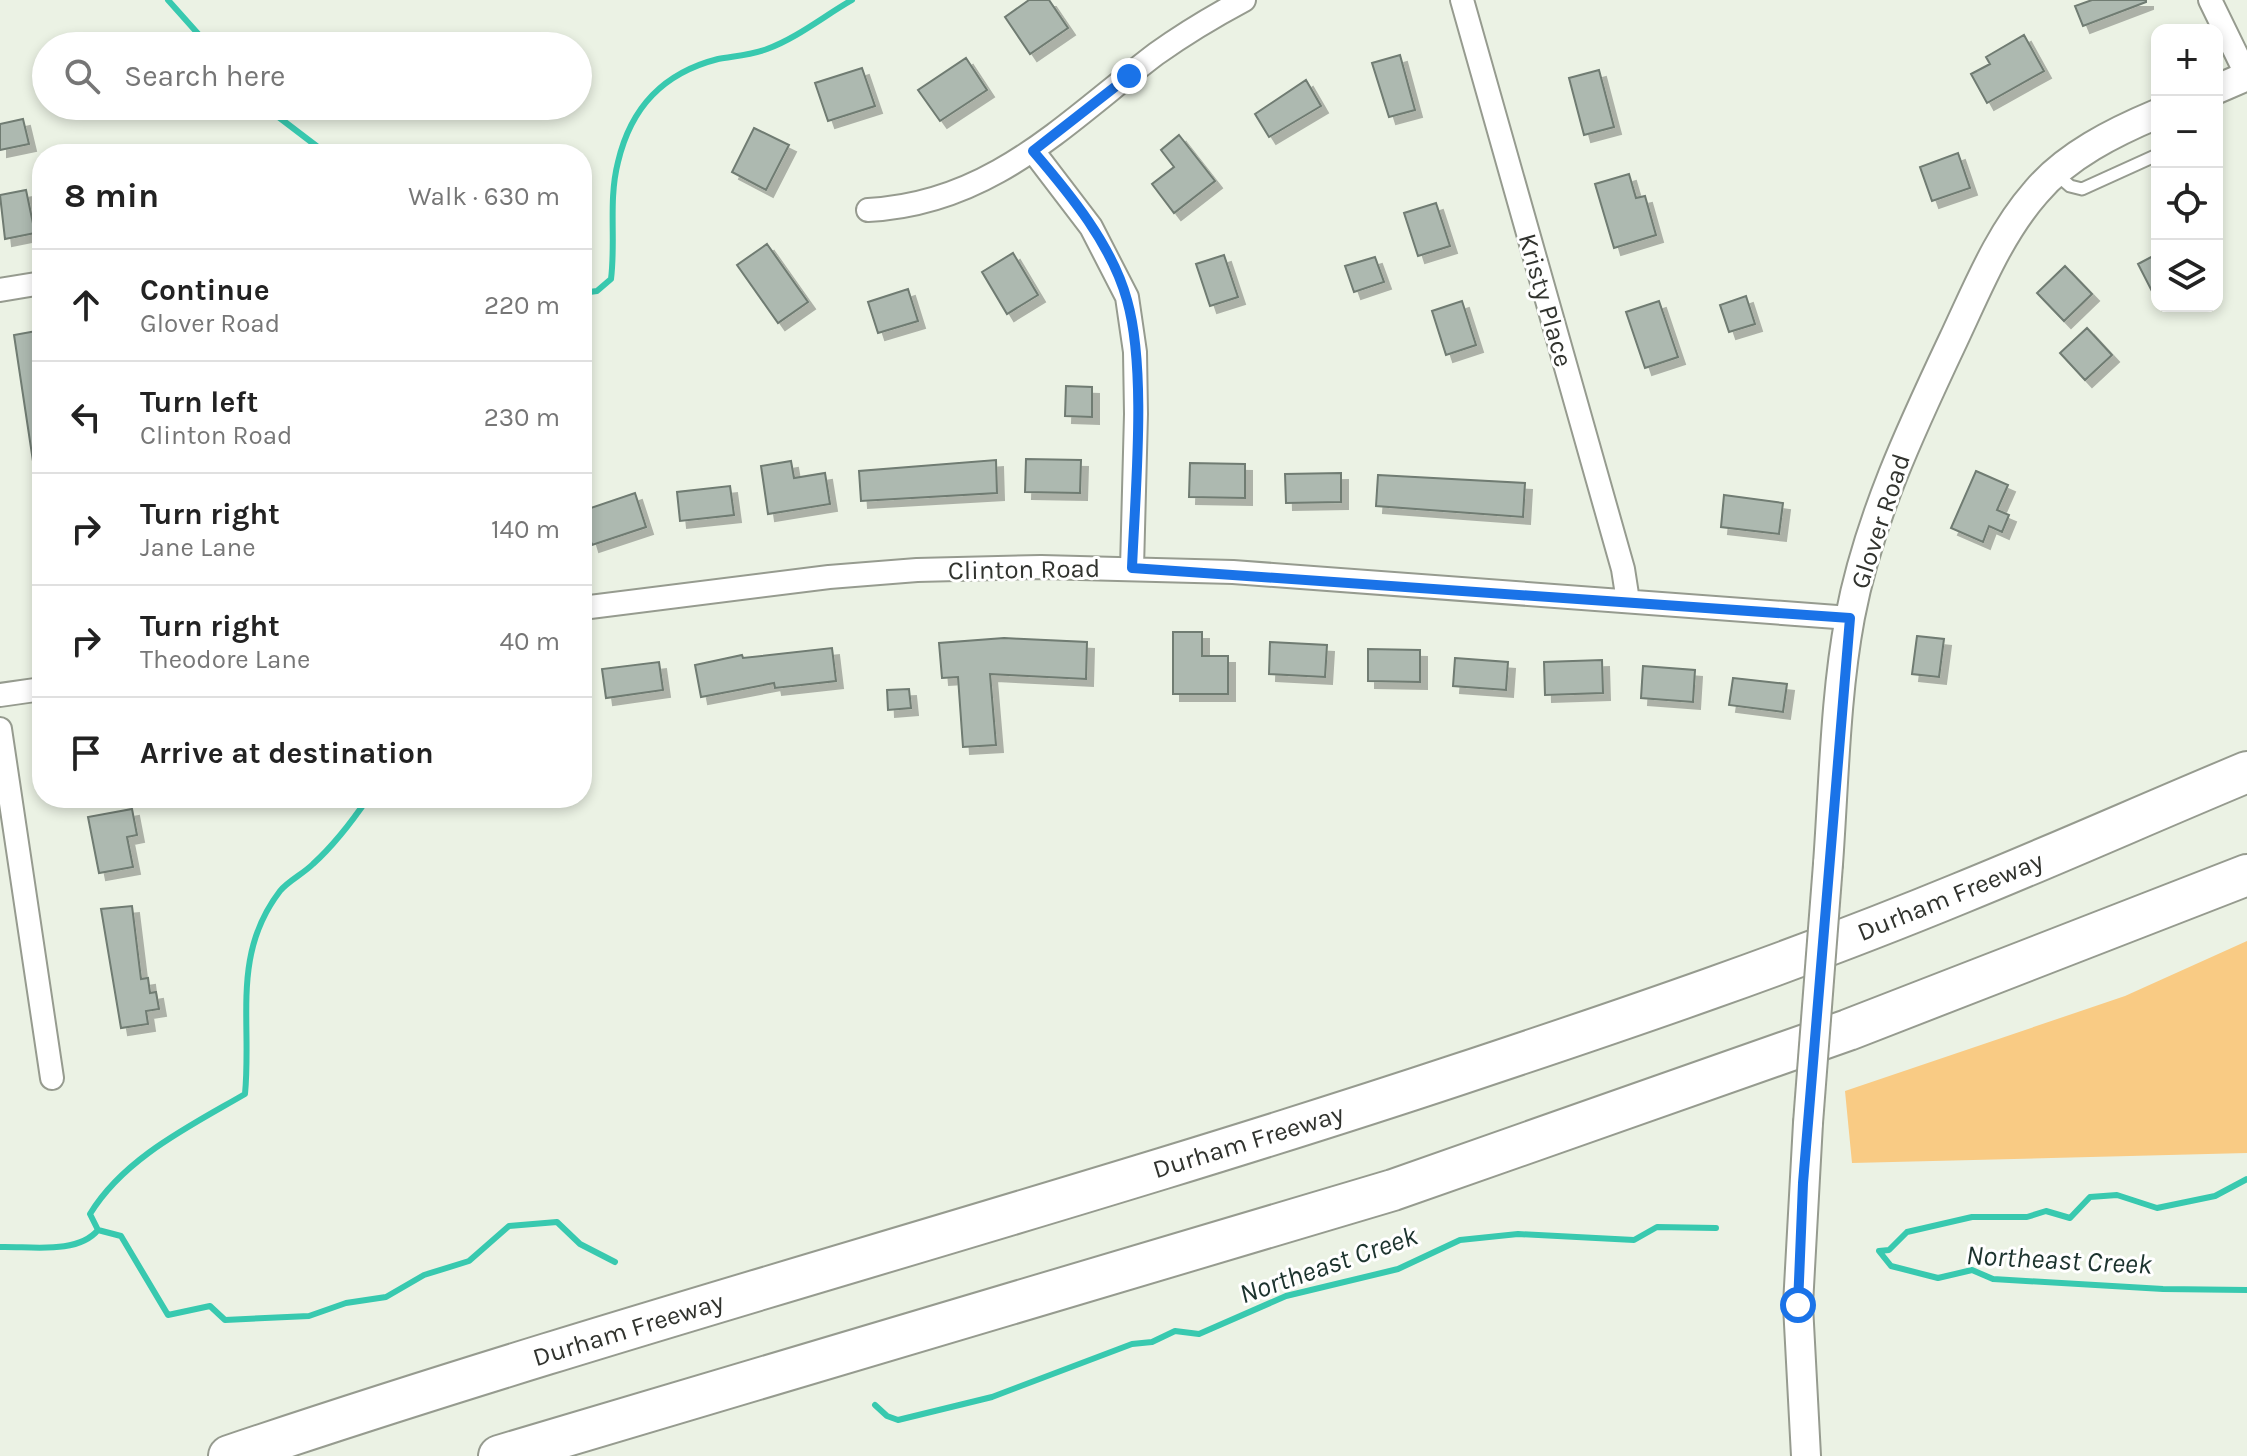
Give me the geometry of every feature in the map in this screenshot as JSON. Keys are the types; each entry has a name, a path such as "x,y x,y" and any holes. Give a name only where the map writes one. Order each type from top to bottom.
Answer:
{"highway":[{"name":"Durham Freeway","path":"229,1456 410,1396 1276,1134 1457,1075 1638,1013 1945,900 2247,772"},
{"path":"499,1456 1393,1190 1848,1030 2247,875"}],"street":[{"path":"868,210 904,208 999,174 1159,52 1244,0"},
{"name":"Kristy Place","path":"1462,0 1619,553 1628,601"},
{"path":"2210,0 2247,76 2223,86"},
{"name":"Glover Road","path":"1806,1456 1798,1305 1808,1123 1850,618 1875,521 1935,377 1997,247 2035,192 2054,173 2080,154 2151,117"},
{"path":"1033,151 1091,227 1127,297 1135,352 1132,568"},
{"path":"0,290 32,285"},
{"name":"Clinton Road","path":"592,607 767,584 917,570 1132,568 1850,618"},
{"path":"0,695 32,690"},
{"path":"0,729 52,1078"}],"lane":[{"path":"2054,173 2070,186 2082,189 2151,158"}],"shaded area":[{"path":"2247,941 2247,1153 1852,1163 1845,1091 2125,996"}],"building":[{"path":"1029,0 1049,0 1068,28 1030,54 1005,17"},
{"path":"2092,0 2146,2 2083,26 2075,6"},
{"path":"2024,35 2044,71 1987,103 1971,74 1990,64 1986,57"},
{"path":"1400,55 1415,110 1389,117 1372,63"},
{"path":"966,58 987,90 940,121 918,90"},
{"path":"862,68 875,106 828,121 815,83"},
{"path":"1599,70 1614,127 1584,135 1569,78"},
{"path":"1306,80 1321,106 1269,137 1255,114"},
{"path":"23,119 29,144 0,150 0,124"},
{"path":"754,128 789,145 766,190 732,172"},
{"path":"1179,135 1215,181 1174,213 1152,184 1174,167 1161,150"},
{"path":"1958,153 1970,188 1932,201 1920,167"},
{"path":"1629,174 1636,198 1645,196 1656,235 1614,248 1595,184"},
{"path":"26,190 32,234 5,239 0,195"},
{"path":"1436,203 1450,246 1418,256 1404,213"},
{"path":"767,244 808,302 778,323 737,265"},
{"path":"1013,253 1038,295 1007,314 982,272"},
{"path":"1224,255 1238,297 1210,306 1196,264"},
{"path":"1375,257 1384,282 1354,292 1345,266"},
{"path":"2151,257 2151,289 2138,264"},
{"path":"2065,266 2092,294 2064,321 2037,293"},
{"path":"908,289 918,321 878,333 868,302"},
{"path":"1746,296 1755,324 1729,332 1720,305"},
{"path":"1462,301 1476,345 1446,355 1432,311"},
{"path":"1659,301 1678,357 1645,368 1626,312"},
{"path":"2087,328 2112,355 2085,380 2060,353"},
{"path":"32,332 32,455 14,335"},
{"path":"1066,386 1092,387 1092,417 1065,416"},
{"path":"1026,459 1081,460 1080,493 1025,492"},
{"path":"996,460 997,493 861,501 859,471"},
{"path":"791,461 794,478 825,473 830,504 768,514 761,466"},
{"path":"1190,463 1245,464 1245,498 1189,497"},
{"path":"1976,471 2008,485 1997,510 2009,515 2002,532 1989,526 1983,542 1951,528"},
{"path":"1341,473 1341,502 1286,503 1285,474"},
{"path":"1378,475 1525,483 1523,517 1376,506"},
{"path":"730,486 734,515 680,521 677,492"},
{"path":"635,493 646,527 592,545 592,508"},
{"path":"1724,495 1783,503 1779,534 1721,527"},
{"path":"1173,632 1202,632 1202,656 1228,656 1228,694 1173,694"},
{"path":"1917,636 1944,639 1939,677 1912,674"},
{"path":"1004,638 1087,642 1086,679 990,674 996,745 963,747 958,677 942,678 939,643"},
{"path":"1270,642 1327,645 1325,677 1269,674"},
{"path":"832,648 836,681 775,688 774,683 701,697 695,665 742,655 743,658"},
{"path":"1368,649 1420,650 1420,682 1368,681"},
{"path":"1455,658 1508,662 1506,690 1453,686"},
{"path":"1602,660 1603,693 1545,695 1544,662"},
{"path":"659,662 663,690 606,698 602,669"},
{"path":"1643,666 1695,670 1693,702 1641,698"},
{"path":"1733,678 1787,684 1783,712 1729,705"},
{"path":"909,689 911,708 888,710 887,690"},
{"path":"132,809 137,835 127,837 133,867 99,873 88,817"},
{"path":"132,906 141,979 148,978 150,993 156,992 159,1009 146,1011 148,1024 121,1028 101,909"}],"waterway":[{"path":"168,0 197,32"},
{"path":"592,292 611,279 613,191 618,162 631,125 652,95 681,73 698,65 755,53 778,44 852,0"},
{"path":"282,120 314,144"},
{"path":"98,1230 90,1214 121,1176 181,1131 245,1094 247,989 255,939 280,891 328,849 361,808"},
{"path":"2247,1179 2215,1196 2157,1208 2117,1195 2090,1197 2070,1218 2046,1211 2027,1217 1972,1217 1907,1232 1889,1250 1879,1251 1891,1266 1938,1278 1972,1270 1993,1279 2163,1289 2247,1290"},
{"name":"Northeast Creek","path":"98,1230 121,1236 168,1315 210,1306 225,1320 309,1316 346,1303 386,1297 424,1275 469,1261 509,1226 557,1222 580,1244 615,1262"},
{"name":"Northeast Creek","path":"875,1405 887,1416 898,1420 992,1397 1132,1344 1152,1342 1175,1331 1199,1334 1286,1296 1398,1269 1460,1240 1518,1234 1634,1240 1657,1227 1716,1228"},
{"name":"Northeast Creek","path":"0,1247 66,1246 89,1238 98,1230"}],"route":[{"path":"1129,76 1033,151 1091,227 1107,252 1127,297 1135,352 1132,568 1233,572 1850,618 1842,681 1803,1183 1798,1305"}]}
